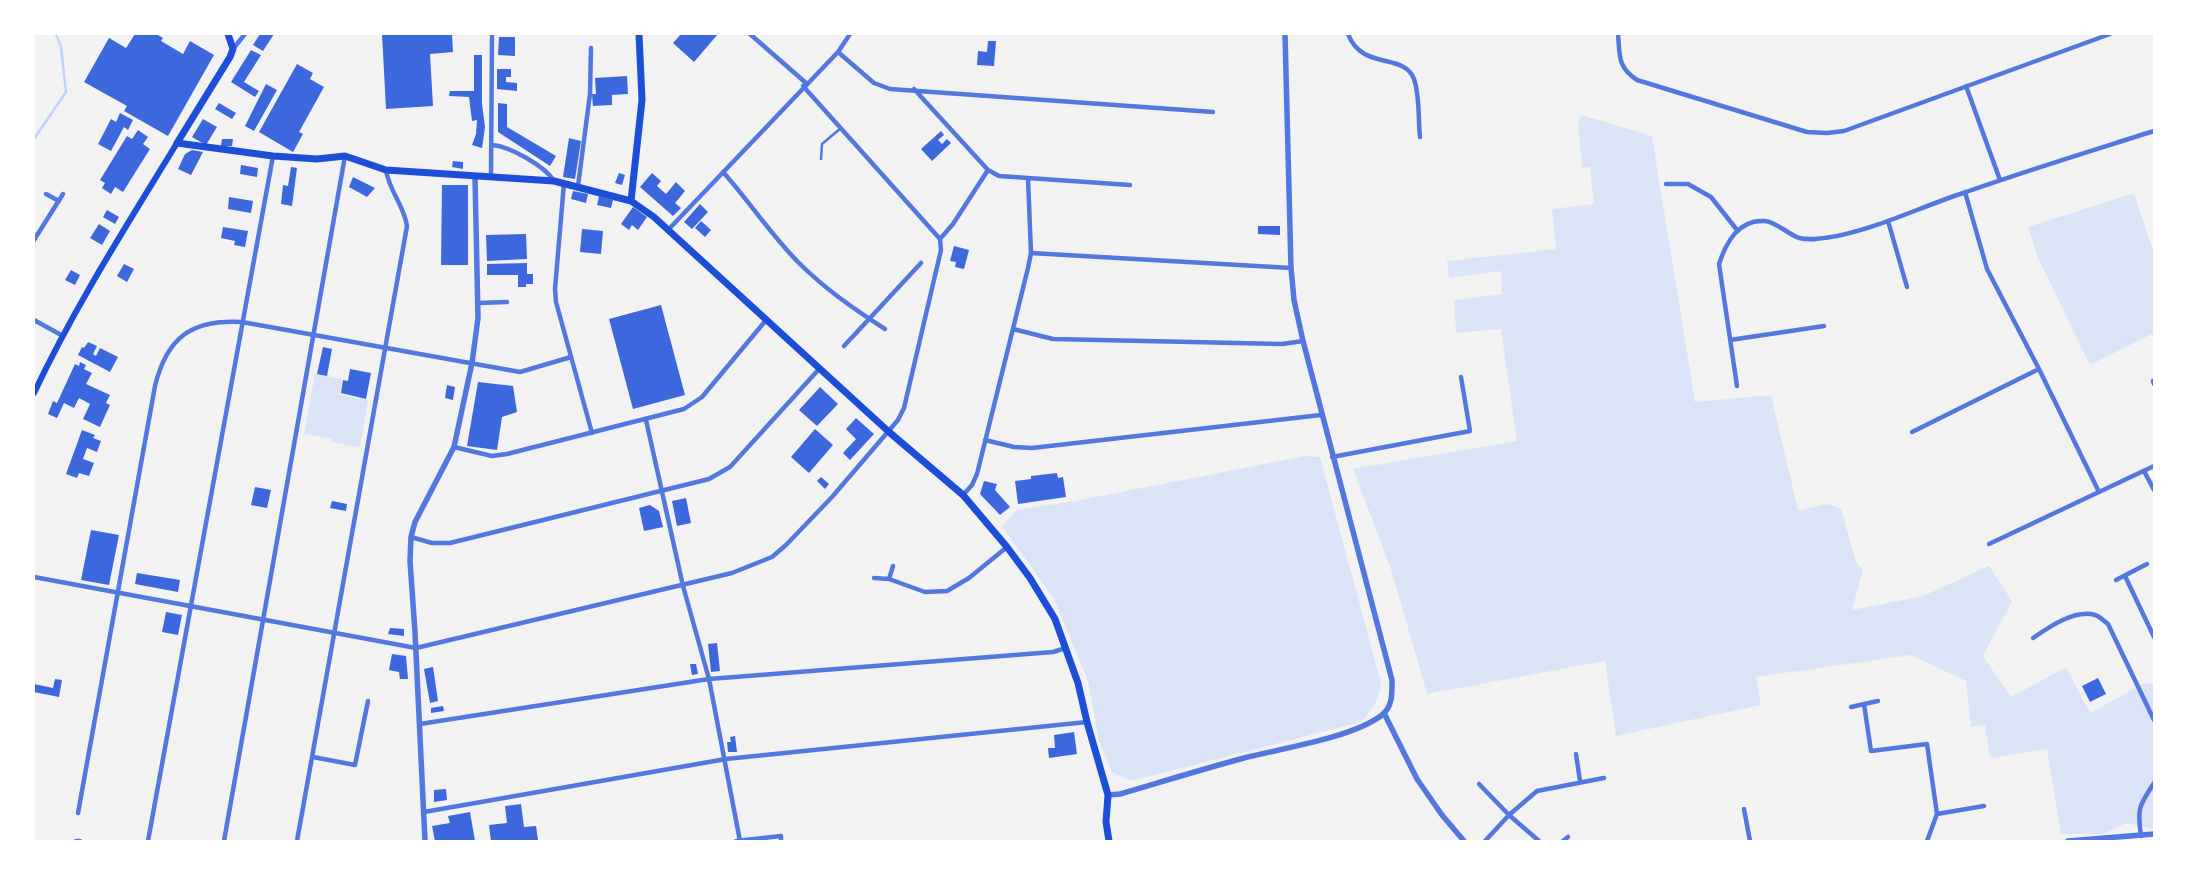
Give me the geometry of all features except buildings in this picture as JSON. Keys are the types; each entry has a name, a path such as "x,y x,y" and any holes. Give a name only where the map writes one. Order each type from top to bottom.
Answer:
{"main road":[{"path":"34,393 62,336 90,286 233,50 228,34"},
{"path":"631,201 642,100 639,34"},
{"path":"177,142 273,156 317,159 345,156 386,170 554,181 631,201 650,214 889,432 963,495 1007,546 1045,602 1066,647 1078,683 1108,795 1106,822 1109,841"}],"street":[{"path":"233,50 245,34"},
{"path":"491,177 492,34"},
{"path":"34,577 416,648 683,586 732,573 772,557 832,496 889,432 904,408 941,250 940,239 841,128 805,84 750,34"},
{"path":"667,230 805,84 838,52 850,34"},
{"path":"1108,795 1120,794 1348,732 1367,724 1384,713 1392,700 1392,680 1321,415 1302,341 1294,300 1291,268 1285,34"},
{"path":"1348,34 1351,43 1363,54 1401,65 1414,78 1420,137"},
{"path":"1618,34 1621,65 1626,73 1636,80 1807,132 1827,134 1844,131 2110,34"},
{"path":"578,186 590,94 592,48"},
{"path":"838,52 874,83 890,89 914,89 1213,112"},
{"path":"1966,86 2000,180"},
{"path":"914,89 988,170 999,176 1130,185"},
{"path":"1737,386 1719,264 1725,246 1737,230 1750,224 1765,221 1799,238 1815,239 1839,235 1888,221 1964,192 2154,131"},
{"path":"492,145 502,146 548,172 554,181"},
{"path":"148,841 273,156"},
{"path":"224,841 315,335 345,156"},
{"path":"297,841 407,226 406,216 387,180 386,170"},
{"path":"940,239 953,224 988,170"},
{"path":"723,172 799,264 825,287 885,329"},
{"path":"425,841 410,561 411,537 416,522 454,447 472,363 478,318 475,177"},
{"path":"963,495 972,485 985,440 1031,253 1028,178"},
{"path":"564,183 555,289 556,302 592,433"},
{"path":"1666,184 1688,184 1711,198 1737,230"},
{"path":"1964,192 1988,270 2040,369 2099,492"},
{"path":"46,194 59,201"},
{"path":"34,240 63,194"},
{"path":"1888,221 1907,287"},
{"path":"1031,253 1291,268"},
{"path":"844,346 922,263"},
{"path":"478,303 507,302"},
{"path":"454,447 492,456 646,420 684,409 702,397 767,319"},
{"path":"34,320 62,336"},
{"path":"78,813 155,386 163,360 171,347 193,328 208,323 242,322 520,372 571,357"},
{"path":"1730,340 1824,326"},
{"path":"1012,329 1053,339 1282,344 1302,341"},
{"path":"411,537 432,543 450,544 709,479 730,467 820,368"},
{"path":"1912,432 2040,369"},
{"path":"1332,457 1470,430 1461,377"},
{"path":"985,440 1014,447 1032,448 1321,415"},
{"path":"646,420 683,586 709,679 726,759 738,841 781,839"},
{"path":"1989,544 2154,466"},
{"path":"2144,471 2154,490"},
{"path":"874,578 889,579 925,592 947,591 969,578 1007,546"},
{"path":"2116,580 2147,564"},
{"path":"889,579 893,566"},
{"path":"2125,576 2154,637"},
{"path":"2033,638 2049,627 2079,614 2096,615 2108,624 2154,720"},
{"path":"420,724 709,679 1053,652 1066,647"},
{"path":"312,757 355,765 368,701"},
{"path":"1851,707 1878,701"},
{"path":"1864,704 1871,751 1927,744 1937,814 1927,841"},
{"path":"1384,713 1416,779 1464,841"},
{"path":"424,812 726,759 1087,722"},
{"path":"1576,754 1580,781"},
{"path":"1484,841 1509,815 1537,791 1580,781 1604,778"},
{"path":"2141,836 2138,814 2143,801 2154,783"},
{"path":"1480,784 1509,815 1539,841"},
{"path":"1937,814 1984,806"},
{"path":"1744,809 1750,841"},
{"path":"2068,841 2154,834"}],"lane":[{"path":"821,159 822,144 841,128"}],"shaded area":[{"path":"1581,115 1652,136 1695,402 1771,395 1798,510 1828,504 1841,509 1856,562 1863,570 1852,610 1923,596 1989,566 2012,601 1983,656 2011,697 2066,667 2090,713 2145,683 2154,684 2154,829 2126,823 2103,834 2061,834 2047,749 1990,758 1985,725 1971,727 1966,681 1911,655 1756,677 1761,705 1616,736 1605,661 1427,694 1391,569 1353,469 1517,441 1501,329 1456,333 1454,300 1502,294 1501,271 1449,278 1447,261 1556,249 1552,209 1594,204 1590,167 1582,168 1578,122"},
{"path":"2134,193 2154,253 2154,333 2090,365 2038,258 2028,227"},
{"path":"315,374 342,379 340,395 368,400 360,447 331,442 332,438 304,434"},
{"path":"1305,456 1320,457 1381,683 1379,695 1372,709 1361,722 1131,781 1112,772 1099,741 1088,681 1054,599 1002,526 1017,510 1070,502"}],"waterway":[{"path":"34,139 66,92 61,47 56,34"}]}
